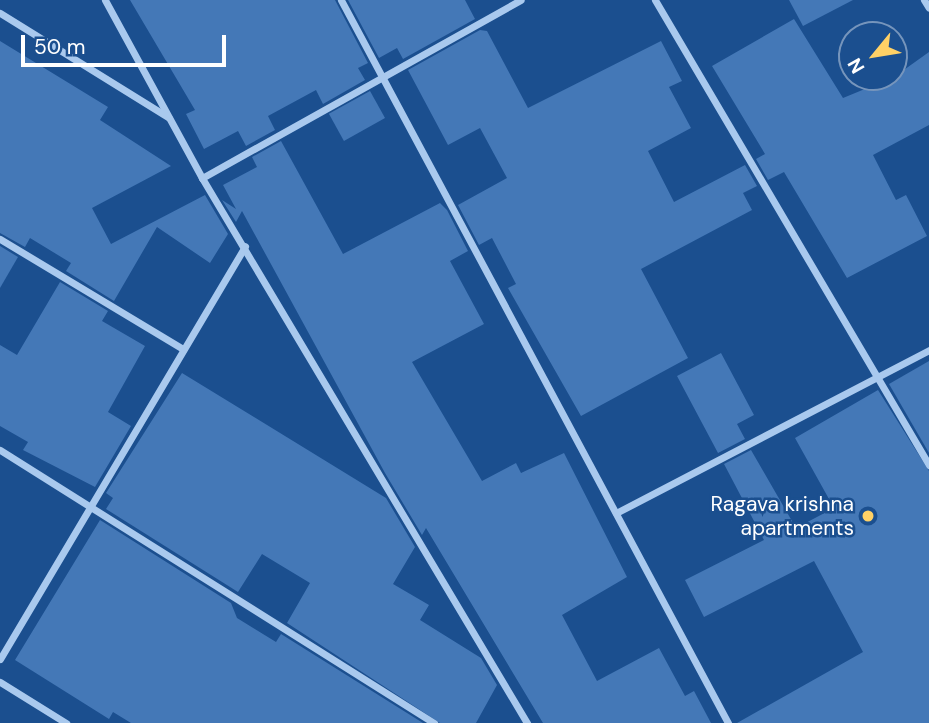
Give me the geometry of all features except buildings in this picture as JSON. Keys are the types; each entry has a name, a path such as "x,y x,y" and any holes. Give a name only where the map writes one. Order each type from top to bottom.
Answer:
{"street":[{"path":"105,0 202,178 245,246 527,723"},
{"path":"341,0 728,723"},
{"path":"202,178 521,0"},
{"path":"655,0 929,465"},
{"path":"925,0 929,8"},
{"path":"0,13 169,118"},
{"path":"0,239 183,349"},
{"path":"0,659 86,505 245,246"},
{"path":"616,513 929,350"},
{"path":"0,450 434,723"},
{"path":"0,682 66,723"}],"place":[{"name":"Ragava krishna apartments","path":"868,516"}]}
